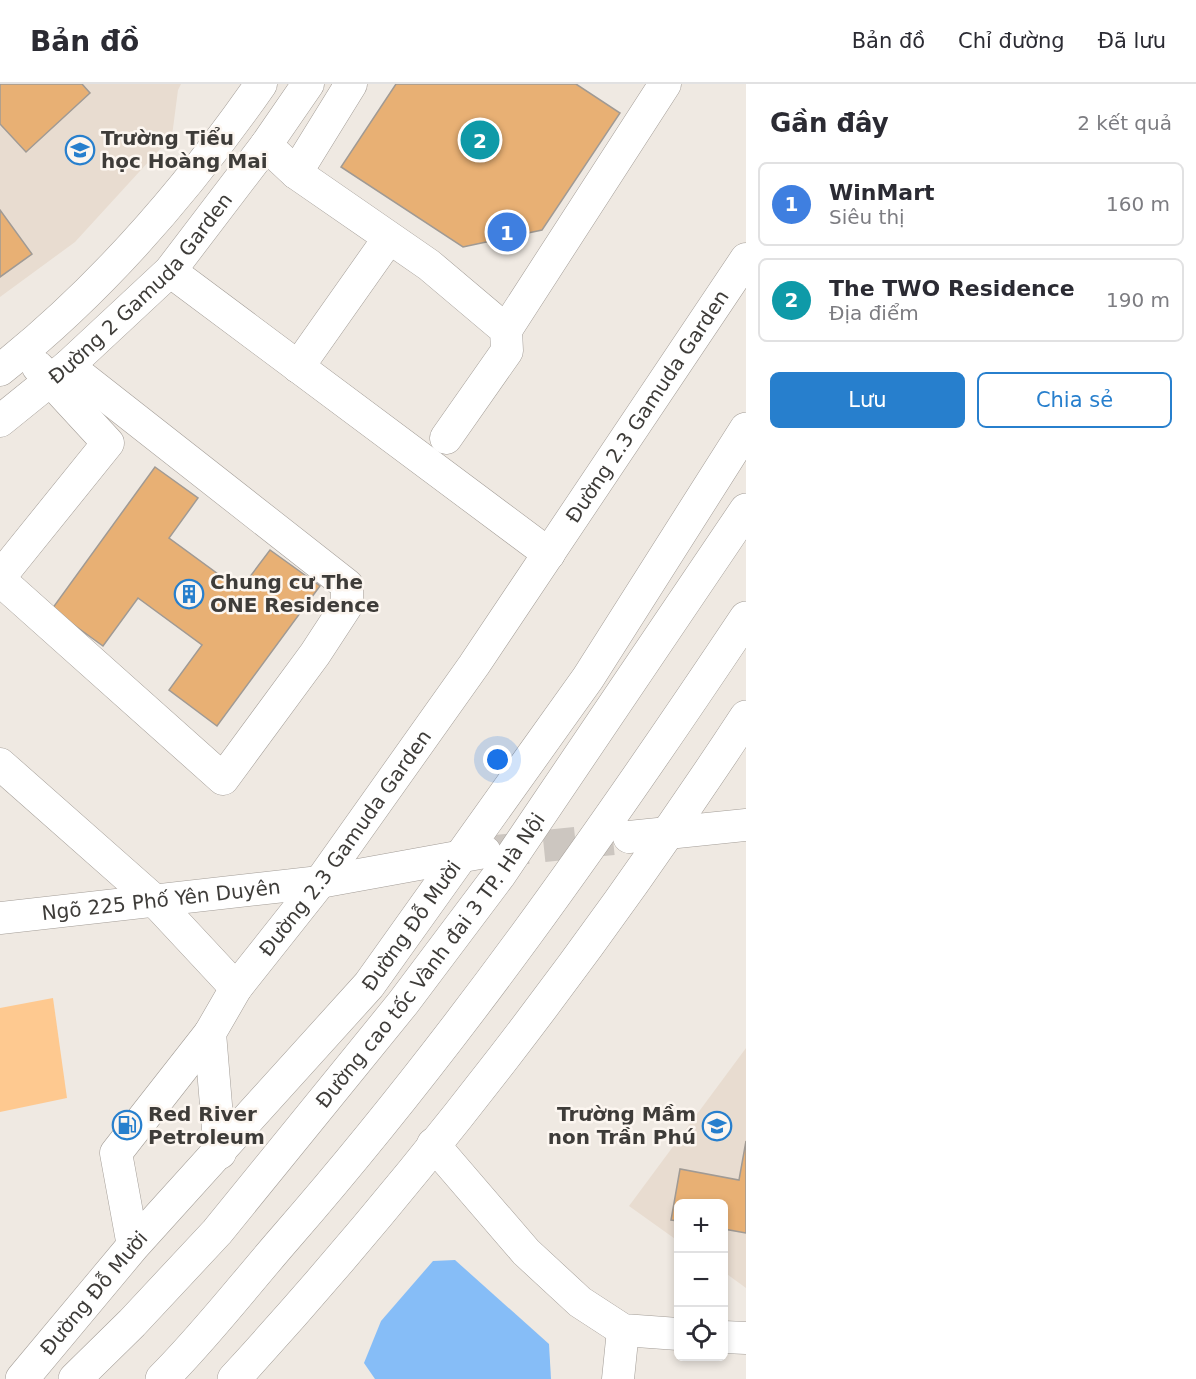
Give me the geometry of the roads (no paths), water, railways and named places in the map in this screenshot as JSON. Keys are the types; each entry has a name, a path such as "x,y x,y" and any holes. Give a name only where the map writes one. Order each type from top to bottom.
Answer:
{"main road":[{"name":"Đường Đỗ Mười","path":"22,1379 134,1246 369,985 474,853 746,429"},
{"name":"Đường cao tốc Vành đai 3 TP. Hà Nội","path":"75,1379 132,1323 217,1232 403,1003 506,865 746,510"},
{"path":"162,1379 339,1176 448,1040 553,899 746,618"},
{"path":"234,1379 324,1281 504,1055 670,833 746,717"}],"street":[{"name":"Đường 2 Gamuda Garden","path":"8,362 135,244 235,121 261,84"},
{"name":"Đường 2 Gamuda Garden","path":"0,422 59,374 170,271 266,145 308,84"},
{"path":"296,173 351,84"},
{"path":"446,438 507,351 506,330 661,86"},
{"path":"266,145 296,173 429,265 506,330"},
{"path":"298,368 389,238"},
{"name":"Đường 2.3 Gamuda Garden","path":"134,1246 116,1153 210,1033 236,988 320,882 474,665 746,259"},
{"path":"170,271 549,554"},
{"path":"8,362 59,374 347,585 347,605 315,654 223,779 0,578 108,443 59,374"},
{"path":"0,764 154,900 236,988"},
{"path":"629,837 746,825"},
{"name":"Ngõ 225 Phố Yên Duyên","path":"0,918 320,882 474,853"},
{"path":"210,1033 220,1153"},
{"path":"433,1144 526,1252 580,1302 622,1330 674,1334"},
{"path":"618,1379 622,1330"},
{"path":"728,1337 746,1338"}],"water":[{"path":"455,1260 549,1344 551,1379 375,1379 364,1363 381,1321 433,1261"}],"tunnel":[{"path":"496,851 613,839"}],"place":[{"name":"The TWO Residence","path":"480,140"},
{"name":"Trường Tiểu học Hoàng Mai","path":"80,150"},
{"name":"WinMart","path":"507,232"},
{"name":"Chung cư The ONE Residence","path":"189,594"},
{"name":"Red River Petroleum","path":"127,1125"},
{"name":"Trường Mầm non Trần Phú","path":"717,1126"}]}
